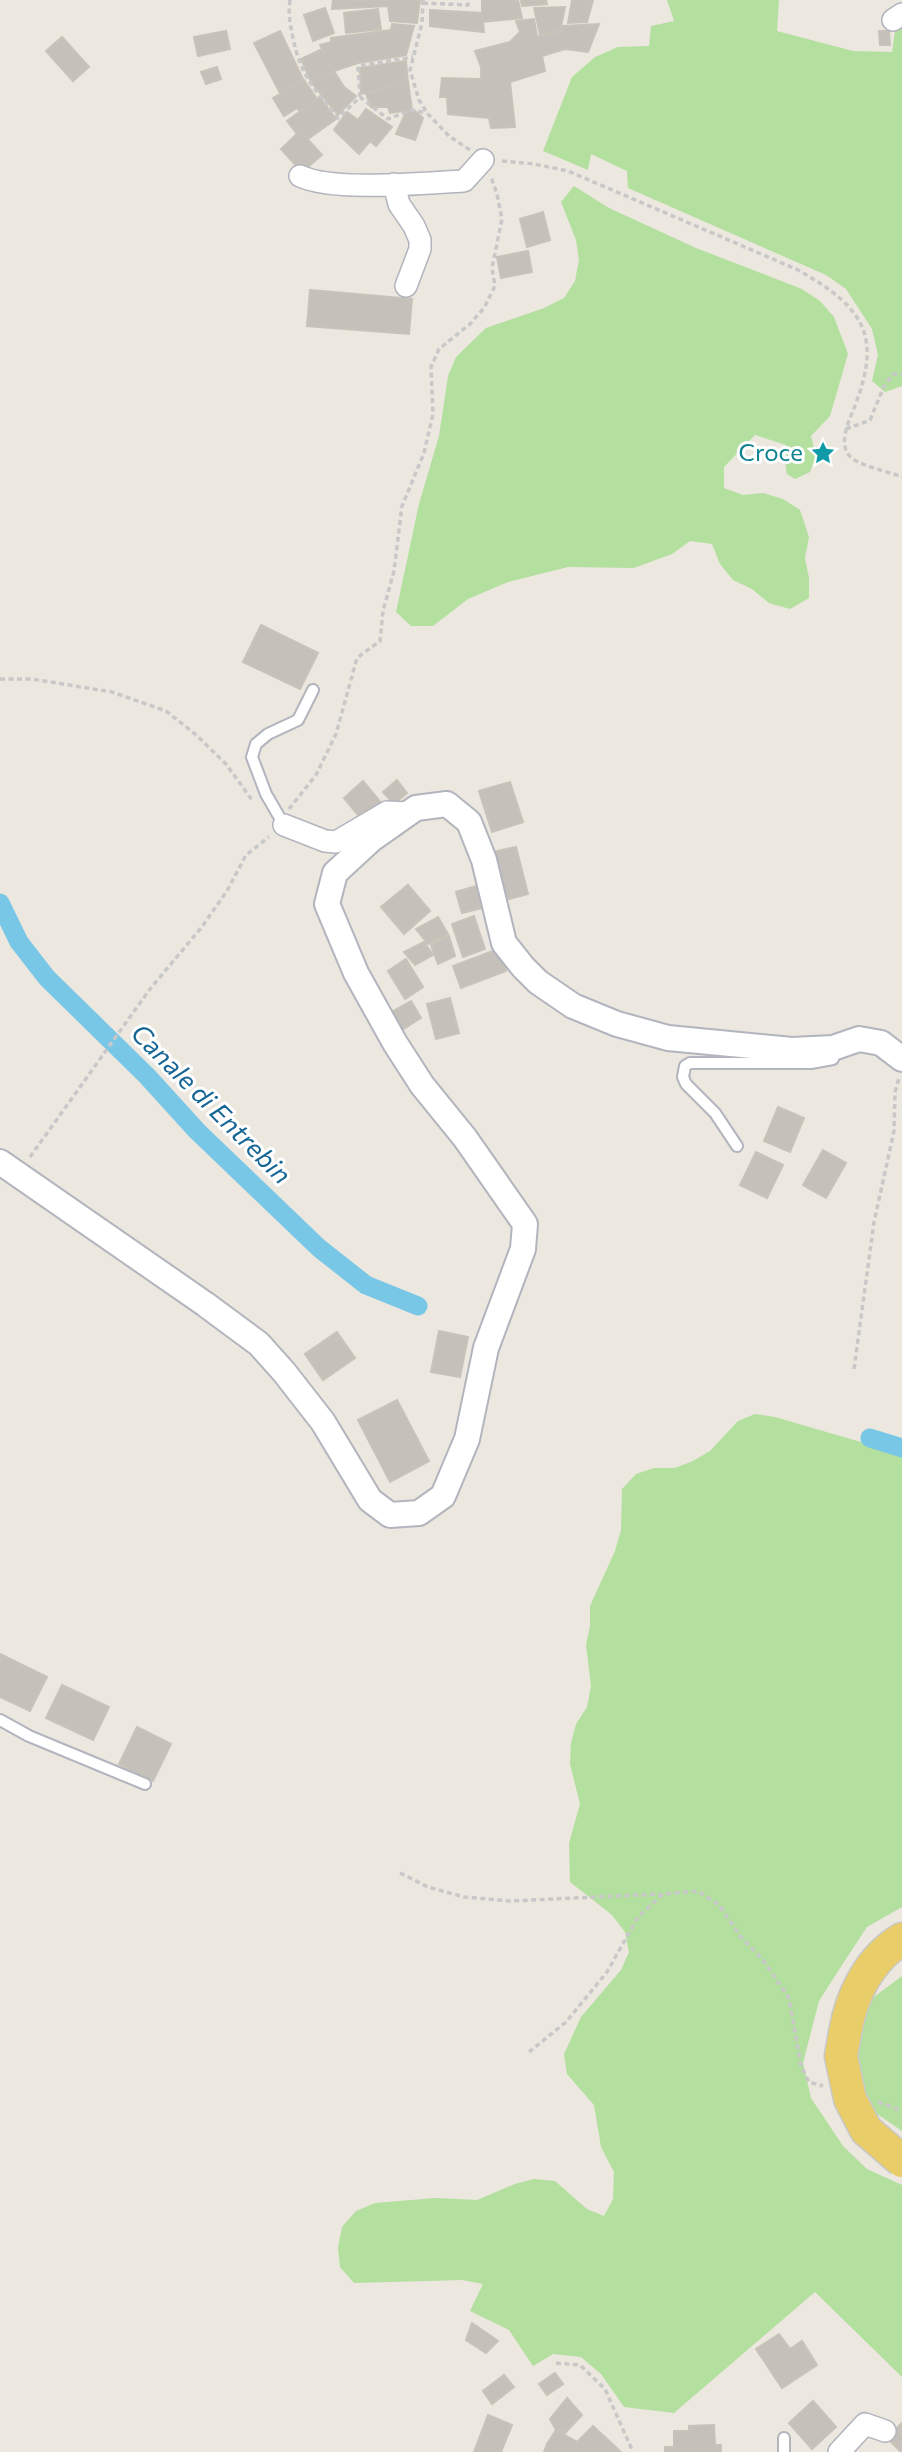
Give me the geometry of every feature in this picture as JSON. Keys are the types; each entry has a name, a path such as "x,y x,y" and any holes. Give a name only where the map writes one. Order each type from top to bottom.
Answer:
{"main road":[{"path":"902,1939 867,1972 849,2011 841,2056 850,2099 866,2130 902,2161"}],"street":[{"path":"300,176 309,180 356,185 464,181 483,160"},
{"path":"394,184 399,204 420,240 420,249 406,286"},
{"path":"5,1166 259,1344 323,1422 370,1500 390,1515 419,1513 443,1496 467,1439 486,1348 523,1250 525,1224 465,1138 422,1085 356,973 327,904 335,873 372,839 408,813 416,808 447,803 469,822 484,860 504,943 538,982 573,1006 617,1024 668,1038 792,1050 833,1048 859,1039 881,1042 902,1059"},
{"path":"284,825 325,841 336,842 387,812 408,813"},
{"path":"838,2452 865,2424 885,2431"}],"lane":[{"path":"284,825 266,794 251,757 256,744 268,734 298,720 313,690"},
{"path":"737,1146 715,1113 685,1084 685,1066 690,1063 811,1063 835,1059 846,1043"},
{"path":"0,1720 29,1736 145,1784"},
{"path":"784,2438 784,2452"}],"path":[{"path":"290,0 288,15 297,57 315,91 338,118 360,97"},
{"path":"469,0 468,5 423,1 422,23 410,70 419,100 427,113 449,136 483,160 534,164 568,171 796,270 824,285 844,300 865,334 869,352 863,388 846,429 845,446 849,455 861,463 902,477"},
{"path":"413,57 358,66 360,97 388,119 414,110 427,113"},
{"path":"5,1166 23,1164 32,1156 150,989 201,928 227,891 246,855 284,825 285,816 316,775 336,734 357,659 380,641 383,611 394,571 402,506 424,453 433,414 431,367 439,349 485,308 495,286 492,268 502,219 498,194 483,160"},
{"path":"846,429 870,420 885,384 894,374 902,374"},
{"path":"0,679 32,679 112,692 166,710 226,764 255,803"},
{"path":"854,1369 874,1222 894,1131 895,1092 902,1069"},
{"path":"400,1873 428,1887 464,1897 499,1900 698,1891 719,1905 740,1936 764,1960 789,1998 801,2066 809,2082 832,2089"},
{"path":"529,2052 566,2022 607,1972 638,1917 663,1894"},
{"path":"867,2099 902,2111"},
{"path":"556,2363 580,2365 605,2389 633,2452"}],"green space":[{"path":"667,0 779,0 777,31 853,51 892,52 895,31 902,28 902,386 885,392 872,381 878,355 872,329 846,289 826,275 628,188 627,171 591,154 588,170 543,151 572,77 595,57 618,47 649,46 651,26 674,21"},
{"path":"574,186 609,208 696,248 802,289 820,301 834,317 848,354 830,416 811,436 816,456 810,472 795,479 787,474 786,445 755,435 724,467 724,488 743,495 763,493 783,499 800,510 809,537 805,558 809,598 790,609 769,603 752,589 733,580 720,564 712,544 690,541 672,554 634,568 568,567 508,582 468,599 433,626 411,626 396,612 419,504 439,436 448,376 456,357 486,328 544,308 564,298 575,281 579,260 576,240 561,202"},
{"path":"755,1414 775,1417 902,1454 902,1907 867,1927 819,2001 803,2063 811,2098 843,2146 867,2169 902,2185 902,2377 815,2292 674,2413 624,2407 601,2374 581,2357 553,2354 533,2366 509,2330 470,2311 483,2284 462,2280 354,2283 340,2267 338,2248 342,2227 356,2211 375,2203 436,2198 477,2200 534,2179 555,2181 587,2209 604,2216 613,2199 614,2172 601,2147 594,2105 567,2074 564,2054 581,2017 621,1970 629,1952 625,1932 612,1915 570,1882 569,1843 580,1804 570,1764 571,1743 576,1724 587,1707 591,1686 586,1645 590,1606 615,1551 621,1530 622,1489 636,1474 654,1468 675,1468 693,1461 710,1451 738,1421"},
{"path":"902,1976 902,2131 877,2114 857,2082 855,2043 870,2000"}],"building":[{"path":"333,0 420,0 417,23 390,21 388,6 332,9"},
{"path":"482,0 518,0 522,18 482,22"},
{"path":"521,0 546,0 547,4 522,6"},
{"path":"572,0 593,0 587,22 568,23"},
{"path":"565,7 560,31 540,34 534,8"},
{"path":"325,8 334,33 313,41 304,15"},
{"path":"378,9 381,29 346,33 344,13"},
{"path":"430,10 482,13 484,32 430,26"},
{"path":"534,19 537,36 562,33 563,26 599,24 588,52 565,49 542,56 545,71 510,82 515,127 491,128 489,118 448,114 447,97 440,97 442,78 481,79 481,67 475,51 510,42 520,32 516,21"},
{"path":"392,24 414,26 406,55 358,63 334,71 320,45 331,42 331,38 391,30"},
{"path":"226,31 230,49 198,56 194,37"},
{"path":"280,31 303,79 280,93 254,43"},
{"path":"879,31 889,31 890,45 880,45"},
{"path":"62,37 89,67 73,81 46,51"},
{"path":"322,49 334,71 311,82 301,59"},
{"path":"406,61 408,82 361,94 360,68"},
{"path":"217,67 221,79 206,84 201,72"},
{"path":"334,71 344,87 356,96 338,115 311,82"},
{"path":"304,80 317,99 300,112 297,108 284,116 273,98"},
{"path":"408,82 412,110 390,113 388,107 371,107 366,94"},
{"path":"320,97 336,119 308,139 300,131 297,134 287,121"},
{"path":"366,109 392,127 376,146 370,141 359,154 334,130 347,112 358,120"},
{"path":"414,110 423,118 415,140 396,134 406,112"},
{"path":"300,131 322,155 302,172 281,149"},
{"path":"543,212 550,240 527,247 520,219"},
{"path":"528,251 532,272 501,278 497,257"},
{"path":"310,290 412,299 409,334 307,326"},
{"path":"261,625 318,653 300,689 243,662"},
{"path":"397,780 407,793 394,804 383,792"},
{"path":"363,781 382,804 363,821 344,798"},
{"path":"510,782 523,822 492,832 479,791"},
{"path":"516,847 528,894 505,900 492,852"},
{"path":"408,885 430,911 404,934 381,907"},
{"path":"476,886 482,908 462,913 456,892"},
{"path":"474,916 485,949 463,957 452,924"},
{"path":"438,917 448,934 428,944 416,929"},
{"path":"449,936 455,956 438,964 431,945"},
{"path":"424,942 433,955 415,965 404,952"},
{"path":"498,949 506,971 461,988 453,966"},
{"path":"406,959 423,987 405,999 388,971"},
{"path":"450,998 459,1033 436,1039 427,1004"},
{"path":"411,1001 421,1018 400,1031 390,1013"},
{"path":"778,1107 804,1118 790,1152 764,1141"},
{"path":"823,1150 846,1163 826,1198 803,1185"},
{"path":"756,1152 783,1165 767,1198 740,1185"},
{"path":"439,1331 468,1337 460,1377 431,1372"},
{"path":"337,1332 355,1358 323,1380 305,1354"},
{"path":"397,1400 429,1461 390,1482 358,1420"},
{"path":"0,1654 47,1677 30,1711 0,1697"},
{"path":"62,1685 109,1707 93,1740 46,1718"},
{"path":"137,1727 171,1744 153,1781 119,1764"},
{"path":"472,2323 498,2341 486,2353 466,2340"},
{"path":"779,2334 790,2349 802,2341 817,2365 782,2388 756,2349"},
{"path":"555,2373 563,2384 547,2395 539,2384"},
{"path":"504,2375 514,2387 492,2404 483,2391"},
{"path":"567,2398 582,2415 565,2433 556,2430 550,2419"},
{"path":"813,2401 836,2427 812,2449 789,2423"},
{"path":"488,2415 512,2425 501,2452 474,2452"},
{"path":"902,2423 902,2452 901,2452 887,2438"},
{"path":"714,2425 715,2445 721,2445 721,2452 665,2452 665,2447 674,2447 674,2431 689,2431 689,2426"},
{"path":"593,2426 621,2452 579,2452 577,2442"},
{"path":"556,2430 577,2442 579,2452 544,2452"}],"waterway":[{"name":"Canale di Entrebin","path":"0,903 19,942 47,978 147,1076 197,1131 319,1248 366,1285 418,1306"},
{"name":"Canale di Entrebin","path":"870,1438 902,1448"}],"place":[{"name":"Croce","path":"823,453"}]}
